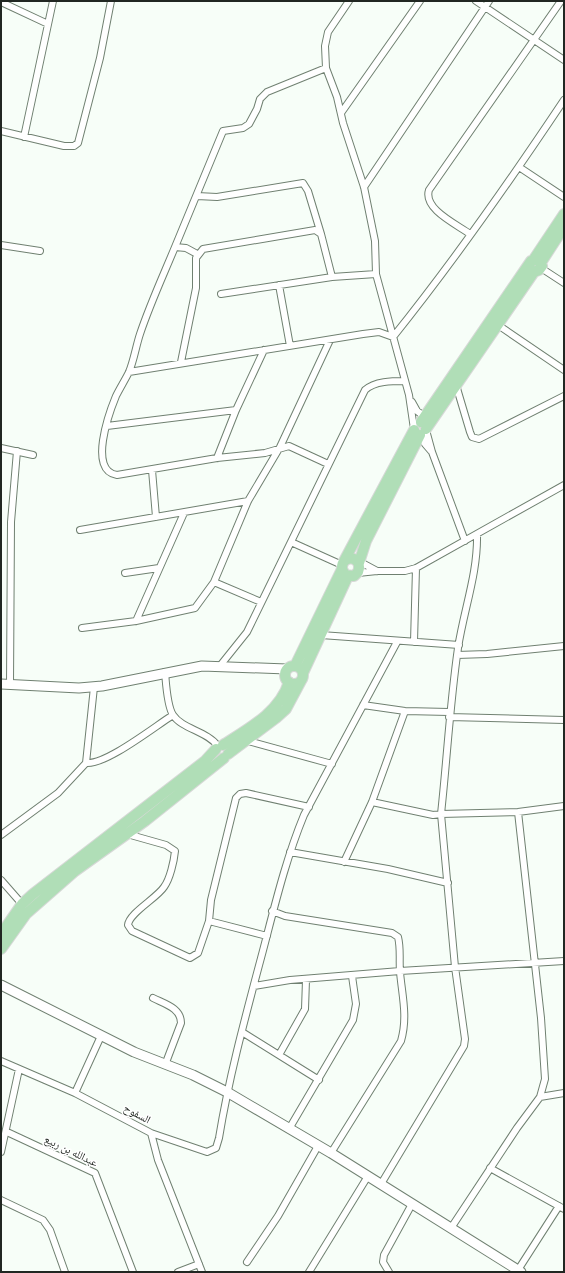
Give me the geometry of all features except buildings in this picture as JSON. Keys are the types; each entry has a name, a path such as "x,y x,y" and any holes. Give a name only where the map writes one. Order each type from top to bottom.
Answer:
{"main road":[{"path":"1,949 33,907 75,871 127,834 226,756 248,741 286,709 294,674 320,635 350,567 366,541 421,428 456,385 498,325 536,265 564,214"},
{"path":"1,934 22,904 205,761 219,747 258,722 277,705 287,690 421,428 564,227"},
{"path":"219,747 216,755 226,756"}],"street":[{"path":"24,137 53,1"},
{"path":"1,131 64,146 74,146 78,144 100,58 111,1"},
{"path":"349,1 328,32 326,46 326,68 364,187 375,241 376,274 405,382 421,428"},
{"path":"341,113 420,1"},
{"path":"476,1 564,60"},
{"path":"364,187 489,1"},
{"path":"470,234 433,208 429,201 428,193 561,1"},
{"path":"1,2 48,24"},
{"path":"326,68 267,92 260,99 257,109 249,124 243,128 223,131 140,334 129,372 116,396 103,438 102,453 107,470 112,474 117,475 217,458 265,453 280,447 289,446 328,464"},
{"path":"393,337 426,295 519,167 564,100"},
{"path":"519,167 564,197"},
{"path":"197,196 217,197 303,183 308,191 322,234 332,277"},
{"path":"181,362 196,288 197,254 203,248 315,230 322,234"},
{"path":"1,245 40,251"},
{"path":"175,247 186,248 197,254"},
{"path":"536,265 564,283"},
{"path":"221,294 332,277 376,274"},
{"path":"279,285 290,346"},
{"path":"498,325 564,370"},
{"path":"129,372 181,362 379,332 393,337"},
{"path":"82,628 136,621 195,608 214,582 248,501 280,447 330,340"},
{"path":"217,458 236,410 264,350"},
{"path":"219,667 247,632 365,390 376,384 405,382"},
{"path":"456,385 472,437 479,439 564,396"},
{"path":"409,395 417,411 425,444 432,452 465,541"},
{"path":"107,426 236,410"},
{"path":"1,448 33,455"},
{"path":"17,451 11,522 4,683 58,688 94,687 202,666 270,669 294,674"},
{"path":"152,470 156,517"},
{"path":"291,542 350,567 377,571 405,571 416,568 564,485"},
{"path":"80,530 248,501"},
{"path":"136,621 184,513"},
{"path":"381,1184 464,1046 465,1032 455,968 441,814 449,715 457,655 476,565 477,534"},
{"path":"125,573 159,568"},
{"path":"414,642 416,568"},
{"path":"214,582 261,602"},
{"path":"320,635 397,642 459,645"},
{"path":"152,1134 206,1152 212,1151 216,1148 227,1092 272,911 290,852 308,807 397,642"},
{"path":"457,655 487,654 564,646"},
{"path":"165,672 173,715 180,721 213,739 219,747"},
{"path":"1,835 58,794 86,763 94,687"},
{"path":"363,705 449,715 564,720"},
{"path":"344,862 372,802 405,711"},
{"path":"86,763 93,763 118,751 173,715"},
{"path":"248,741 332,764"},
{"path":"127,834 166,846 175,851 166,884 158,895 130,919 128,925 132,931 190,958 198,953 209,921 211,900 236,798 240,794 246,793 308,807"},
{"path":"372,802 433,815 518,812 564,806"},
{"path":"451,1228 490,1168 540,1097 544,1087 546,1072 533,963 518,812"},
{"path":"290,852 388,869 448,882"},
{"path":"1,880 22,904"},
{"path":"272,911 285,916 392,933 398,937 400,944 400,971 405,1022 401,1040 331,1153"},
{"path":"209,921 267,936"},
{"path":"254,986 290,980 306,980 400,971 564,961"},
{"path":"289,1129 353,1020 356,1004 352,976"},
{"path":"280,1055 305,1009 306,980"},
{"path":"3,984 134,1052 193,1075 227,1092 331,1153 520,1271 561,1207 490,1168"},
{"path":"153,998 177,1011 181,1016 181,1023 165,1065"},
{"path":"242,1032 319,1080"},
{"path":"75,1093 101,1036"},
{"name":"السفوح","path":"1,1061 75,1093 152,1134 158,1160 202,1272"},
{"path":"1,1152 7,1132 19,1069"},
{"path":"540,1097 564,1093"},
{"name":"عبدالله بن ربيع","path":"7,1132 95,1173 133,1272"},
{"path":"247,1262 289,1199 318,1146"},
{"path":"309,1272 368,1176"},
{"path":"1,1200 43,1220 50,1230 65,1272"},
{"path":"389,1272 383,1262 384,1254 412,1204"},
{"path":"178,1272 199,1264"}]}
